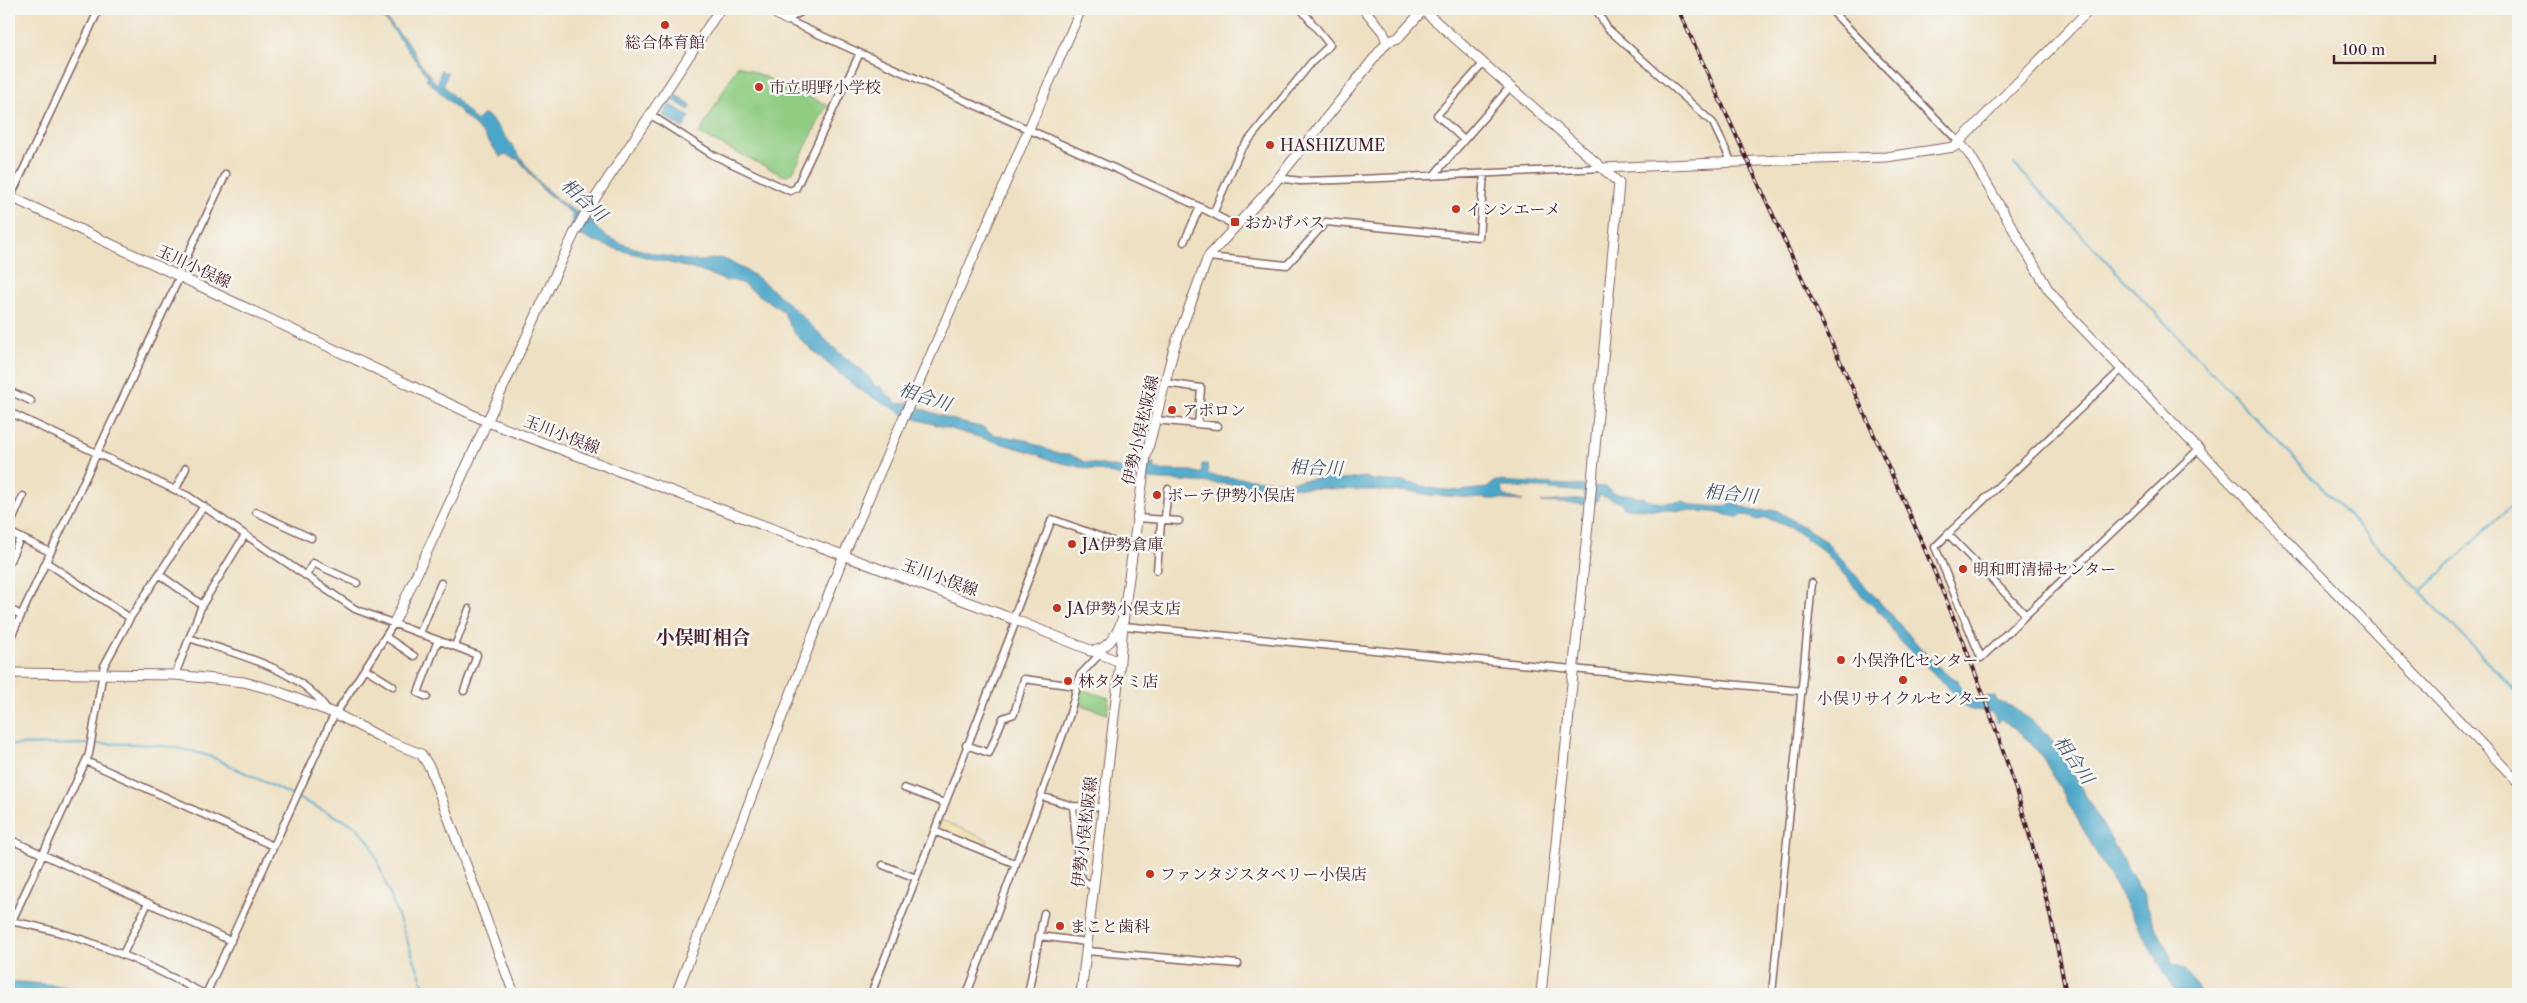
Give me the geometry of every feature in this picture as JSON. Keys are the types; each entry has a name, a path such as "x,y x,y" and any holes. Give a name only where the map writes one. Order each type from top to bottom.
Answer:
{"street":[{"path":"9,197 99,9"},
{"path":"204,506 130,618 104,666 92,740 86,761 10,921 87,941 123,954 205,994 296,797 332,712 366,669 394,623 574,234 586,212 720,9"},
{"path":"768,9 859,55 1200,208 1236,226"},
{"path":"787,20 806,9"},
{"path":"676,994 843,557 916,392 1027,130 1082,9"},
{"path":"1213,214 1240,151 1311,63 1330,45 1301,9"},
{"path":"1364,9 1383,32 1387,42"},
{"path":"1425,9 1483,64 1618,182 1619,195 1589,514 1541,994"},
{"name":"伊勢小俣松阪線","path":"1081,994 1092,887 1120,662 1124,613 1146,456 1177,339 1208,257 1278,178 1387,42 1398,38 1425,9"},
{"path":"1596,9 1607,28 1713,123 1732,163"},
{"path":"1830,9 1970,155 2048,289 2518,782"},
{"path":"1278,178 1300,181 1886,157 1954,147 2090,9"},
{"path":"651,115 713,155 790,191 796,188 859,55"},
{"path":"1464,140 1437,115 1483,64"},
{"path":"1433,176 1510,87"},
{"path":"9,640 226,174"},
{"path":"1208,257 1287,265 1326,222 1479,237 1484,174"},
{"name":"玉川小俣線","path":"9,197 488,422 1014,620 1088,651 1120,662"},
{"path":"1184,242 1200,208"},
{"path":"2123,368 1935,547 1981,658 2200,448"},
{"path":"1165,383 1201,388 1198,424"},
{"path":"9,391 31,400"},
{"path":"9,412 176,490 204,506 355,609 477,655 464,691"},
{"path":"1155,420 1218,426"},
{"path":"176,490 186,468"},
{"path":"1157,570 1161,523 1164,521 1168,489"},
{"path":"9,528 23,496"},
{"path":"256,512 311,538"},
{"path":"871,994 1052,518 1134,549"},
{"path":"1138,518 1180,521"},
{"path":"9,532 50,552"},
{"path":"1948,534 2026,615"},
{"path":"175,675 202,605 245,535"},
{"path":"9,563 20,538"},
{"path":"46,562 130,618"},
{"path":"306,576 313,563 357,582"},
{"path":"160,575 202,605"},
{"path":"420,633 441,583"},
{"path":"1772,994 1812,583"},
{"path":"9,609 21,615"},
{"path":"455,646 469,609"},
{"path":"1088,651 1098,650 1109,643 1116,633 1124,613"},
{"path":"1124,626 1802,691"},
{"path":"386,637 414,656"},
{"path":"189,638 270,665 314,694 332,712"},
{"path":"427,697 418,693 438,640"},
{"path":"967,994 1069,717 1080,675 1099,655"},
{"path":"366,669 393,686"},
{"path":"9,673 175,675 259,685 332,712 424,756 514,994"},
{"path":"966,745 989,753 1003,718 1014,714 1024,679 1076,686"},
{"path":"86,761 273,846"},
{"path":"904,788 944,803"},
{"path":"1041,796 1074,806 1102,807"},
{"path":"1074,806 1079,872 1083,880 1092,887"},
{"path":"934,831 1016,864"},
{"path":"9,839 231,940"},
{"path":"883,865 916,878"},
{"path":"123,954 148,903"},
{"path":"1028,994 1044,913"},
{"path":"1039,936 1087,947 1238,964"}],"green space":[{"path":"738,65 827,105 793,172 785,176 699,134"},
{"path":"1079,689 1109,698 1107,714 1076,703"}],"sand":[{"path":"941,820 988,840 985,850 937,831"}],"water":[{"path":"372,9 377,9 410,45 419,62 435,82 438,84 441,69 444,73 446,71 448,73 443,85 476,121 482,115 487,115 541,184 563,204 597,223 595,226 601,233 626,245 674,258 704,261 720,258 741,268 772,289 842,355 864,372 874,386 882,387 885,393 898,404 916,402 919,408 963,423 985,428 996,435 1026,440 1055,453 1069,454 1085,462 1131,470 1154,464 1155,470 1192,471 1202,474 1202,464 1207,464 1208,474 1215,476 1289,482 1320,478 1346,480 1365,477 1372,480 1406,482 1435,489 1459,491 1487,488 1496,481 1607,487 1613,493 1633,495 1637,498 1643,497 1647,500 1662,503 1684,501 1691,505 1724,507 1729,504 1736,504 1755,511 1776,510 1823,539 1936,665 1950,677 1958,680 1961,690 1975,698 1995,696 1997,701 2015,708 2048,735 2069,767 2145,898 2149,914 2168,951 2171,963 2185,969 2200,994 2176,994 2043,758 2029,741 2002,719 1998,723 1993,713 1967,708 1960,703 1958,697 1898,639 1882,614 1864,598 1825,552 1793,529 1767,518 1758,520 1744,515 1737,517 1712,512 1623,508 1622,503 1600,495 1594,505 1541,502 1585,499 1583,492 1542,488 1501,487 1502,493 1507,497 1523,501 1429,495 1413,492 1260,486 1132,478 1053,461 1034,453 909,417 868,395 843,377 802,341 793,331 783,311 743,284 731,280 726,281 687,268 627,252 588,239 570,230 573,221 572,214 543,190 519,160 504,154 501,158 484,135 426,79 428,77 387,22"},
{"path":"676,95 692,106 689,110 673,100"},
{"path":"670,104 690,117 683,128 663,115"},
{"path":"9,981 55,985 101,994 9,994"}],"waterway":[{"path":"2014,164 2518,694"},
{"path":"2421,592 2518,499"},
{"path":"9,745 89,744"},
{"path":"94,744 167,746 212,757 356,826 371,844 427,994"}],"railway":[{"path":"1678,9 1886,460 1950,609 2006,760 2030,837 2050,915 2066,994"}],"place":[{"name":"総合体育館","path":"665,25"},
{"name":"市立明野小学校","path":"759,87"},
{"name":"HASHIZUME","path":"1270,145"},
{"name":"インシエーメ","path":"1456,209"},
{"name":"おかげバス","path":"1235,222"},
{"name":"アポロン","path":"1172,410"},
{"name":"ボーテ伊勢小俣店","path":"1157,495"},
{"name":"JA伊勢倉庫","path":"1072,544"},
{"name":"明和町清掃センター","path":"1963,569"},
{"name":"JA伊勢小俣支店","path":"1057,608"},
{"name":"小俣浄化センター","path":"1841,660"},
{"name":"小俣リサイクルセンター","path":"1903,680"},
{"name":"林タタミ店","path":"1068,681"},
{"name":"ファンタジスタベリー小俣店","path":"1150,874"},
{"name":"まこと歯科","path":"1060,926"}],"district":[{"name":"小俣町相合","path":"703,637"}],"water label":[{"name":"相合川","path":"584,200"},
{"name":"相合川","path":"925,397"},
{"name":"相合川","path":"1316,468"},
{"name":"相合川","path":"1731,494"},
{"name":"相合川","path":"2074,760"}]}
